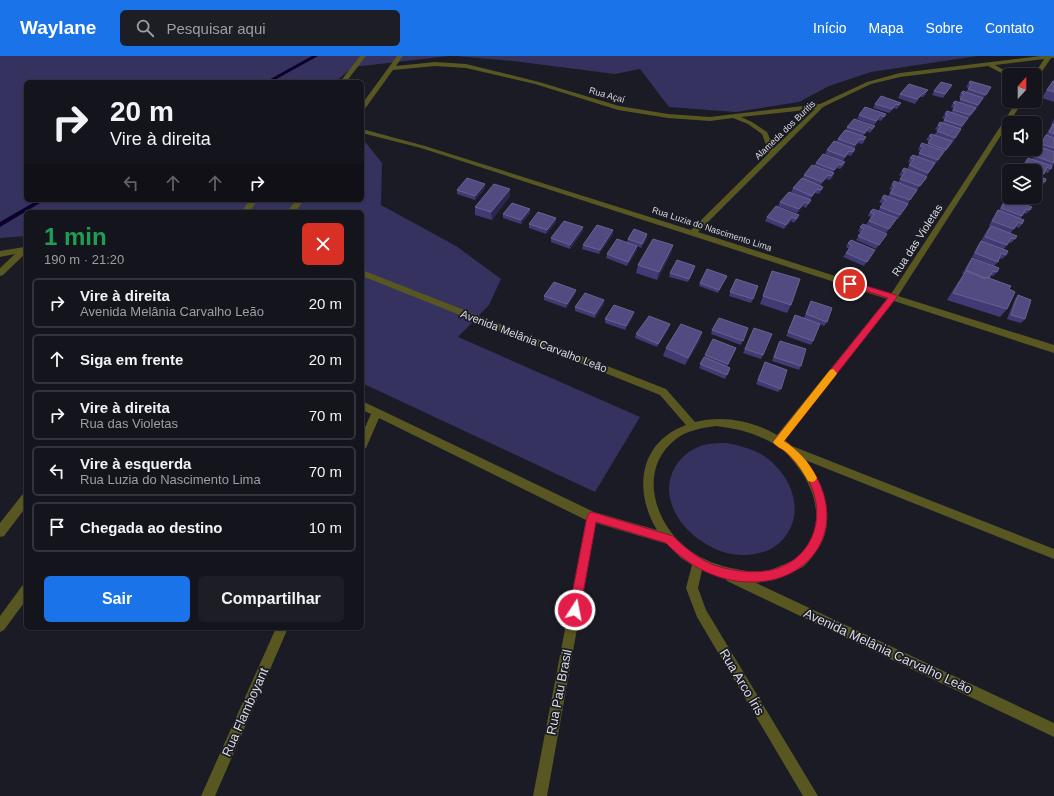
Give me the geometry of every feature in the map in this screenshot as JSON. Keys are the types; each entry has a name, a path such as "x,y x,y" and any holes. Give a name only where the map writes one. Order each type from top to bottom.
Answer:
{"street":[{"path":"1041,68 1049,56"},
{"name":"Alameda dos Buritis","path":"692,233 821,106 869,84 900,75 1054,56"},
{"path":"364,106 399,57"},
{"path":"345,80 362,58"},
{"name":"Rua Açaí","path":"391,68 435,64 466,66 537,83 618,108 675,117 710,119 821,106"},
{"path":"989,64 1002,71"},
{"name":"Rua das Violetas","path":"778,442 893,297 1015,108"},
{"path":"732,117 750,123 765,133 773,154"},
{"name":"Rua Luzia do Nascimento Lima","path":"364,132 423,147 1054,348"},
{"path":"0,254 24,250"},
{"path":"0,273 24,251"},
{"name":"Avenida Melânia Carvalho Leão","path":"364,274 663,392 693,426"},
{"path":"364,406 592,517 669,539"},
{"path":"364,441 377,412"},
{"path":"669,539 654,516 647,492 649,470 658,450 672,435 693,426 716,422 741,425 766,434 790,449 1054,554"},
{"path":"722,573 752,577 780,573 803,560 817,541 823,517 819,493 807,469 790,449"},
{"path":"0,532 24,501"},
{"name":"Rua Pau Brasil","path":"540,796 592,517"},
{"name":"Avenida Melânia Carvalho Leão","path":"669,539 678,548 698,562 1054,730"},
{"name":"Rua Arco Íris","path":"698,562 692,588 700,613 811,796"},
{"path":"0,626 24,593"},
{"name":"Rua Flamboyant","path":"208,796 281,630"}],"shaded area":[{"path":"0,56 449,56 353,67 337,80 24,80 24,202 364,202 364,140 382,163 381,205 456,246 501,279 489,305 458,337 640,417 595,492 364,384 364,210 24,210 24,236 0,238"},
{"path":"456,56 977,56 871,72 829,86 799,102 736,112 669,107 640,69 615,74 513,61"},
{"path":"727,443 751,450 764,456 781,472 792,491 795,513 792,524 782,540 773,548 766,551 745,555 729,554 713,548 686,528 676,514 670,499 669,483 675,467 681,459 689,452 704,445"}],"building":[{"path":"970,81 991,87 986,95 968,89 972,84 969,83"},
{"path":"1054,81 1054,92 1047,90"},
{"path":"941,82 952,85 945,94 934,91"},
{"path":"909,84 928,90 917,99 900,94"},
{"path":"963,91 983,98 978,105 960,99 964,94 961,93"},
{"path":"881,96 901,103 899,105 896,104 892,109 875,104"},
{"path":"955,101 976,108 970,115 953,110 956,104 953,103"},
{"path":"865,107 886,114 884,117 880,115 876,121 859,115"},
{"path":"947,111 968,118 962,126 944,120 948,115 945,114"},
{"path":"854,119 875,126 872,129 869,127 865,133 847,127"},
{"path":"940,122 961,129 955,138 937,131 941,126 938,125"},
{"path":"1053,124 1054,125 1054,134 1049,132"},
{"path":"845,130 866,137 864,140 860,139 855,145 838,139"},
{"path":"931,134 952,141 946,150 928,143 932,137 929,136"},
{"path":"1046,135 1054,138 1054,148 1042,144"},
{"path":"834,141 855,149 853,152 849,151 845,157 827,150"},
{"path":"922,143 944,151 938,160 919,153 924,147 920,146"},
{"path":"1042,148 1054,152 1054,163 1035,156 1042,156"},
{"path":"823,154 845,162 842,165 839,164 834,170 816,163"},
{"path":"913,155 935,163 928,173 909,165 914,159 910,158"},
{"path":"1028,158 1052,166 1051,169 1047,167 1044,174 1042,173 1042,164 1025,164"},
{"path":"812,165 834,173 831,176 828,175 822,182 804,175"},
{"path":"904,168 927,177 920,186 900,179 905,172 902,171"},
{"path":"467,178 485,184 475,196 457,190"},
{"path":"802,178 823,187 821,190 817,189 812,196 793,188"},
{"path":"1042,178 1046,179 1045,182 1042,181"},
{"path":"894,181 917,190 910,200 890,193 895,186 892,185"},
{"path":"494,184 510,189 491,212 475,207"},
{"path":"789,192 811,200 808,204 805,202 799,209 780,202"},
{"path":"884,195 908,204 900,215 880,207 886,200 882,198"},
{"path":"512,203 530,209 521,220 503,214"},
{"path":"1003,204 1024,204 1032,207 1030,210 1026,209 1022,216 1001,208"},
{"path":"776,206 799,215 796,219 792,217 786,225 767,217"},
{"path":"873,209 897,218 889,229 869,221 874,214 870,212"},
{"path":"998,210 1024,220 1022,224 1018,222 1014,229 992,221"},
{"path":"538,212 556,218 547,230 529,224"},
{"path":"564,221 583,227 570,245 551,238"},
{"path":"863,224 887,234 879,245 858,236 864,229 860,227"},
{"path":"597,225 613,230 600,250 583,245"},
{"path":"991,226 1017,236 1015,239 1011,238 1007,245 985,237"},
{"path":"634,229 647,234 642,244 628,239"},
{"path":"617,239 637,246 628,262 607,254"},
{"path":"653,239 673,245 659,272 638,265"},
{"path":"851,240 875,250 867,262 846,253 852,245 848,243"},
{"path":"981,241 1008,251 1006,255 1001,253 998,262 975,253"},
{"path":"972,258 999,268 997,272 993,271 989,278 985,278 966,270"},
{"path":"677,260 695,266 689,279 670,273"},
{"path":"707,269 727,276 719,290 700,283"},
{"path":"772,271 800,279 791,305 763,296"},
{"path":"966,271 985,279 986,277 1011,286 1009,289 1015,292 1007,309 953,293"},
{"path":"736,279 758,286 753,299 730,292"},
{"path":"554,282 576,290 567,304 544,296"},
{"path":"585,293 604,300 595,314 575,307"},
{"path":"1018,295 1031,300 1025,319 1011,315"},
{"path":"811,301 832,308 827,322 806,314"},
{"path":"614,305 634,312 626,326 605,319"},
{"path":"795,315 820,324 813,341 788,332"},
{"path":"649,316 670,324 658,344 636,334"},
{"path":"719,318 748,328 743,341 712,330"},
{"path":"681,324 702,332 688,358 666,348"},
{"path":"754,328 772,334 763,355 745,349"},
{"path":"713,339 736,348 728,364 705,355"},
{"path":"780,341 806,349 801,366 774,357"},
{"path":"704,357 730,368 727,375 700,364"},
{"path":"765,362 787,370 781,389 758,380"}],"waterway":[{"path":"271,80 316,56"},
{"path":"25,210 39,202"},
{"path":"0,225 24,211"}],"slow traffic":[{"path":"812,478 807,469 790,449 778,442 833,373"}],"route":[{"path":"575,610 592,517 669,539 687,556 722,573 752,577 780,573 803,560 817,541 823,517 819,493 807,469 790,449 778,442 893,297 850,284"}]}
